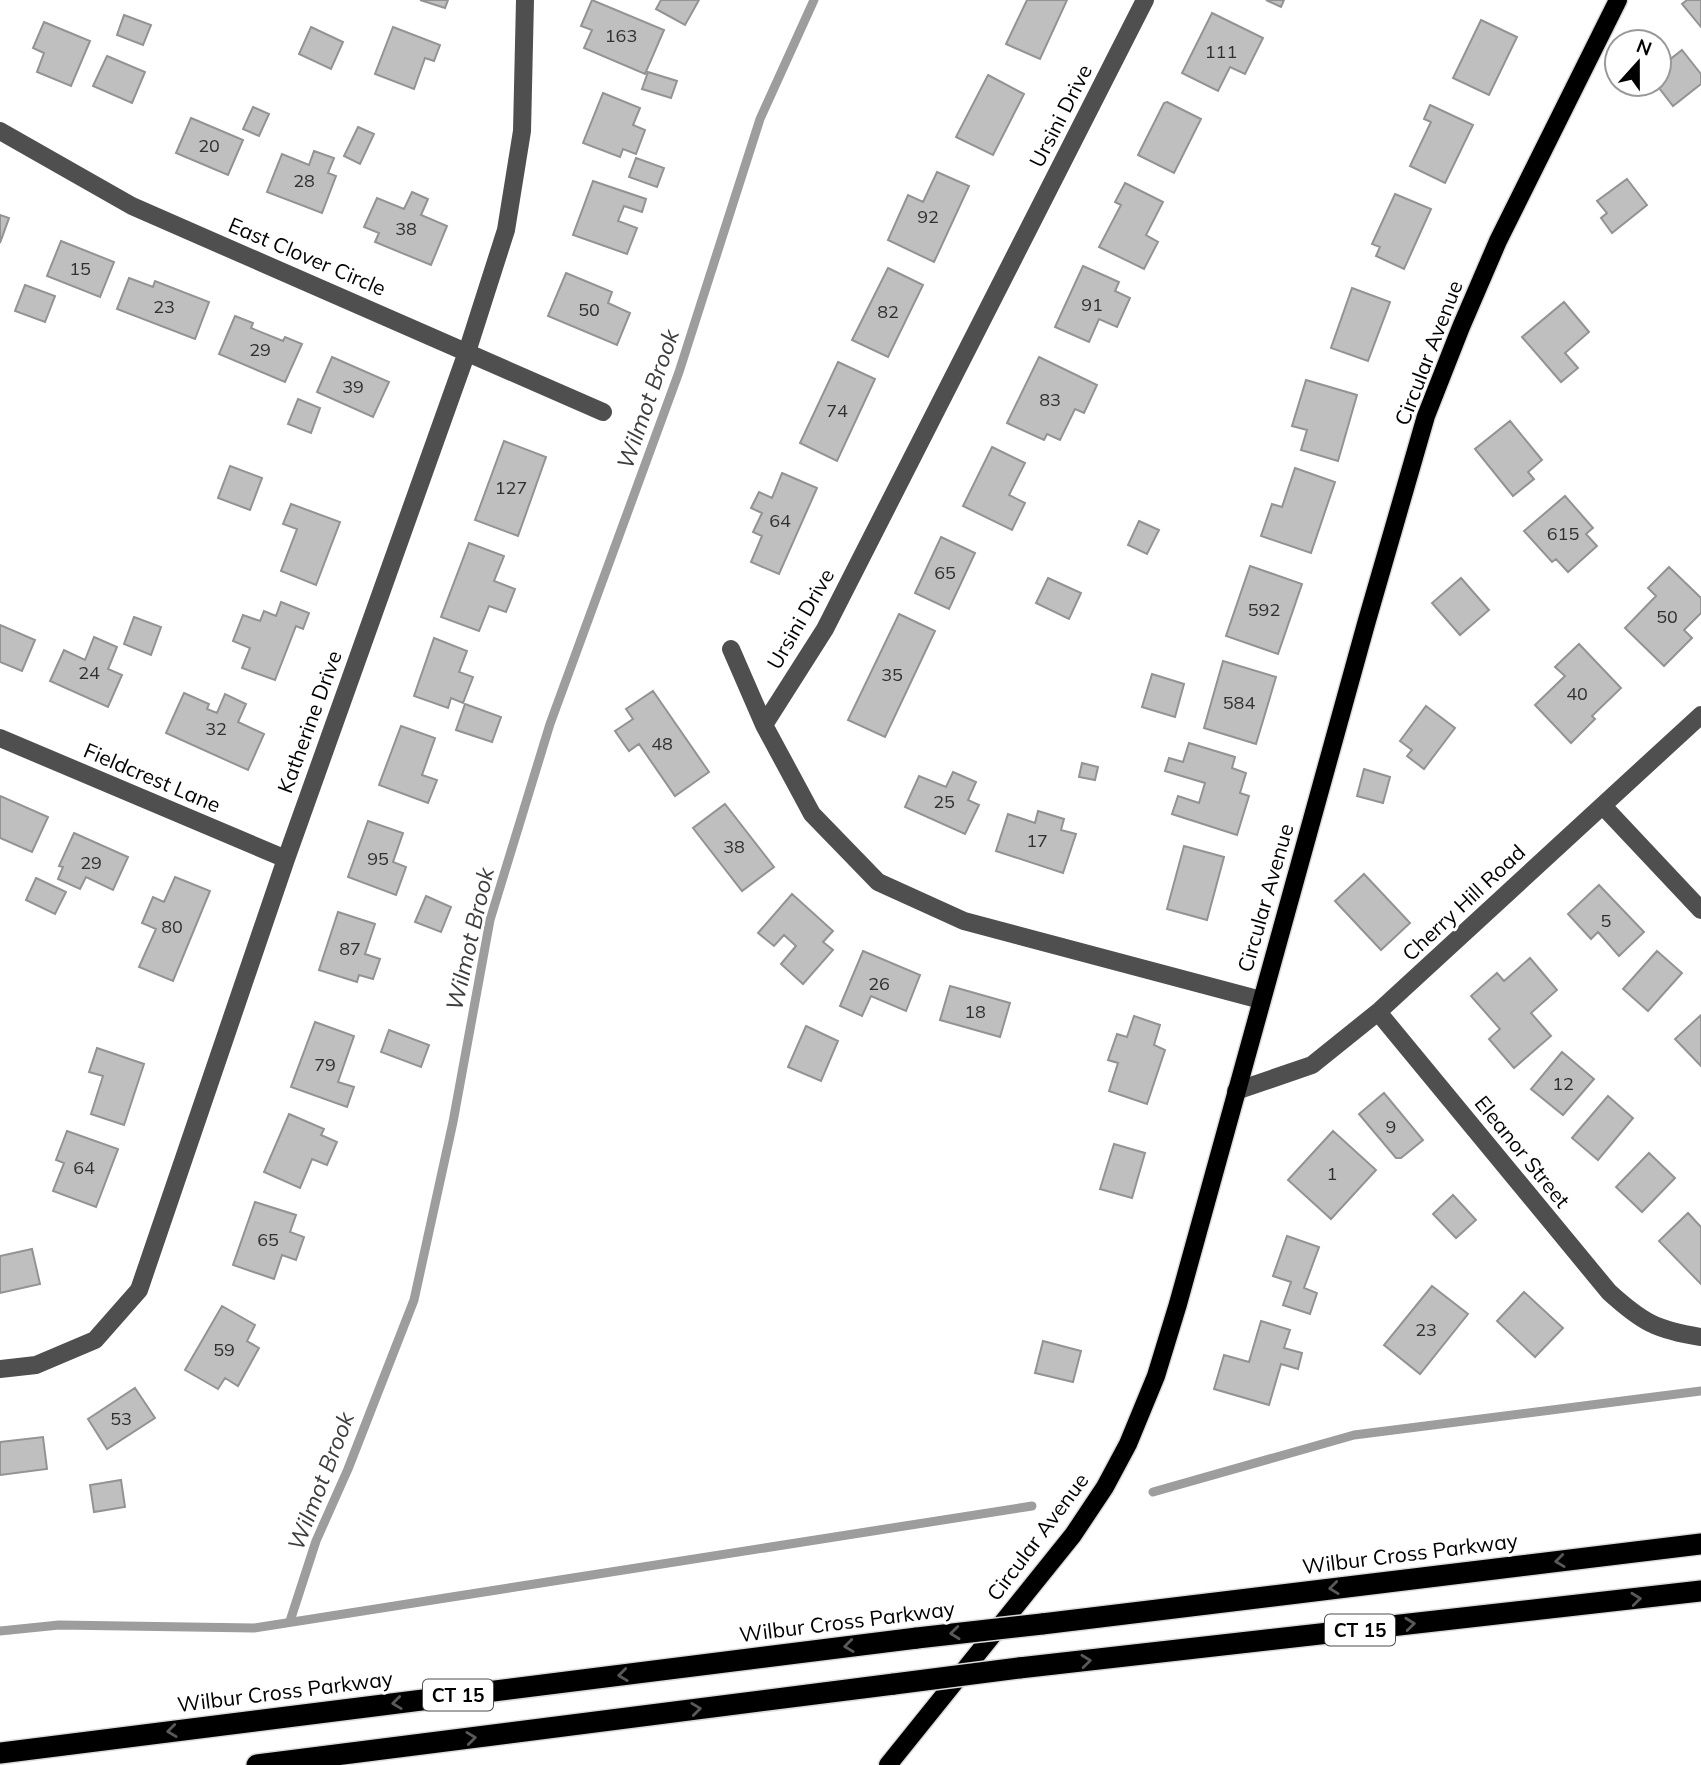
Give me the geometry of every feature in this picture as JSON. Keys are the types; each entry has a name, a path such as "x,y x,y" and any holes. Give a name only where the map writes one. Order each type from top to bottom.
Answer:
{"highway":[{"name":"Wilbur Cross Parkway","path":"0,1753 916,1638 1701,1544"},
{"name":"CT 15","path":"257,1765 1019,1668 1701,1591"}],"main road":[{"name":"Circular Avenue","path":"888,1765 1073,1535 1105,1487 1128,1444 1156,1376 1426,416 1498,241 1618,0"}],"street":[{"name":"Katherine Drive","path":"0,1369 36,1365 95,1340 139,1290 285,859 467,352 506,230 522,131 525,0"},
{"name":"Ursini Drive","path":"764,725 825,629 1145,0"},
{"name":"East Clover Circle","path":"0,131 132,206 603,412"},
{"path":"731,649 764,725 812,814 878,882 964,921 1261,1000"},
{"name":"Cherry Hill Road","path":"1236,1091 1312,1065 1378,1012 1701,715"},
{"name":"Fieldcrest Lane","path":"0,738 285,859"},
{"path":"1603,806 1701,910"},
{"name":"Eleanor Street","path":"1378,1012 1609,1292 1636,1316 1658,1327 1701,1337"}],"building":[{"path":"420,0 448,0 445,8"},
{"path":"592,0 664,30 645,74 584,48 592,30 581,26"},
{"path":"661,0 699,0 685,25 656,9"},
{"path":"1027,0 1067,0 1040,59 1006,44"},
{"path":"1266,0 1284,0 1281,7"},
{"path":"1687,0 1701,0 1701,27 1682,4"},
{"path":"1212,13 1263,38 1245,74 1230,67 1218,91 1182,73"},
{"path":"124,15 151,25 143,45 117,35"},
{"path":"1481,20 1517,37 1489,95 1453,78"},
{"path":"44,22 90,41 71,86 37,72 44,53 33,48"},
{"path":"311,27 343,42 331,69 299,54"},
{"path":"393,27 440,45 434,61 425,58 414,89 375,74"},
{"path":"1682,50 1701,74 1701,84 1673,106 1667,98 1673,98 1673,57"},
{"path":"107,56 145,72 132,103 93,86"},
{"path":"648,72 677,81 671,98 642,89"},
{"path":"988,75 1024,94 993,155 956,137"},
{"path":"603,93 640,108 633,125 645,130 636,154 623,149 620,157 583,143"},
{"path":"1167,102 1201,119 1174,173 1138,155 1164,103"},
{"path":"1430,105 1473,125 1445,183 1410,166 1431,122 1424,119"},
{"path":"253,107 269,114 259,136 243,129"},
{"path":"191,118 243,140 228,175 176,153"},
{"path":"358,127 374,134 360,164 344,156"},
{"path":"314,151 334,158 328,173 336,176 322,213 267,192 282,154 309,165"},
{"path":"636,158 664,168 657,187 629,177"},
{"path":"937,172 969,186 934,262 888,240 908,195 923,202"},
{"path":"1627,179 1647,205 1612,233 1601,218 1607,213 1597,201"},
{"path":"593,181 646,199 642,212 624,206 618,221 637,228 627,254 573,235"},
{"path":"1125,183 1163,202 1146,235 1158,242 1144,269 1099,247 1121,205 1115,202"},
{"path":"412,192 428,199 421,215 447,226 431,265 375,242 379,233 364,227 377,198 404,209"},
{"path":"1395,194 1431,209 1404,269 1376,256 1380,247 1372,244"},
{"path":"0,215 9,218 0,243"},
{"path":"61,241 114,262 100,297 47,276"},
{"path":"1083,266 1119,282 1115,291 1130,298 1117,327 1099,319 1089,342 1055,327"},
{"path":"888,268 923,285 888,357 852,340"},
{"path":"566,273 612,292 608,303 630,313 617,345 548,316"},
{"path":"129,278 153,287 155,281 209,302 195,339 117,309"},
{"path":"25,285 55,296 45,322 15,311"},
{"path":"1352,288 1390,302 1368,361 1331,348"},
{"path":"1564,302 1589,332 1565,353 1578,368 1561,382 1522,337"},
{"path":"235,316 253,323 251,328 283,341 285,337 302,344 285,382 219,354"},
{"path":"332,357 389,382 373,417 317,392"},
{"path":"1039,357 1097,385 1084,413 1075,409 1060,440 1047,434 1044,440 1007,423"},
{"path":"838,362 875,379 837,461 800,443"},
{"path":"1306,380 1357,395 1338,461 1301,450 1307,430 1292,426"},
{"path":"298,399 320,408 311,433 288,424"},
{"path":"1510,421 1542,460 1528,472 1534,479 1513,496 1475,449"},
{"path":"504,441 546,457 518,536 475,520"},
{"path":"992,447 1025,463 1009,495 1025,503 1012,530 963,506"},
{"path":"230,466 262,478 250,510 218,498"},
{"path":"1295,468 1335,482 1311,553 1261,536 1272,504 1282,507"},
{"path":"782,473 817,488 779,574 751,562 762,536 753,532 762,513 751,508 759,492 772,498"},
{"path":"1565,496 1593,528 1586,534 1597,546 1568,572 1556,559 1552,562 1524,531"},
{"path":"291,504 340,522 316,585 281,571 297,529 283,524"},
{"path":"1139,521 1159,530 1147,554 1128,545"},
{"path":"941,537 975,553 949,609 915,593"},
{"path":"469,543 504,556 494,581 515,589 506,612 489,606 479,631 441,617"},
{"path":"1250,566 1302,584 1278,654 1226,636"},
{"path":"1669,567 1701,598 1701,613 1684,630 1692,638 1664,666 1625,628 1656,596 1648,588"},
{"path":"1048,578 1081,593 1069,619 1036,603"},
{"path":"1461,578 1489,610 1460,635 1432,603"},
{"path":"281,602 309,613 303,629 296,626 275,680 242,668 250,648 233,641 243,615 260,621 264,611 276,616"},
{"path":"899,614 935,631 885,737 848,720"},
{"path":"134,617 161,627 151,655 124,644"},
{"path":"0,625 35,640 22,671 0,662"},
{"path":"94,637 117,647 108,669 122,675 108,707 50,681 64,650 85,660"},
{"path":"434,638 467,651 459,672 473,677 463,703 451,698 448,708 414,696"},
{"path":"1579,644 1621,688 1592,716 1595,719 1571,743 1535,705 1565,676 1555,667"},
{"path":"1223,661 1276,677 1256,744 1204,728"},
{"path":"1152,674 1184,684 1175,717 1142,707"},
{"path":"653,691 709,772 675,796 639,744 629,751 615,731 633,719 626,709"},
{"path":"184,693 209,704 207,709 217,713 225,694 246,704 238,722 264,734 248,770 166,733"},
{"path":"465,704 501,717 492,742 456,730"},
{"path":"1426,706 1455,728 1424,769 1407,756 1412,750 1400,741"},
{"path":"401,726 435,738 422,775 437,780 428,803 379,785"},
{"path":"1189,743 1235,757 1232,768 1246,773 1240,793 1249,796 1237,835 1172,814 1178,796 1199,803 1205,783 1165,771 1169,758 1183,762"},
{"path":"1082,763 1098,767 1095,780 1079,777"},
{"path":"1364,769 1390,777 1383,803 1357,796"},
{"path":"953,772 976,782 968,800 979,805 965,834 905,807 919,776 946,787"},
{"path":"0,796 48,817 32,852 0,838"},
{"path":"725,804 774,867 742,891 693,828"},
{"path":"1038,811 1064,819 1061,830 1076,834 1063,873 996,851 1008,814 1035,823"},
{"path":"368,821 403,833 393,862 406,867 396,895 348,877"},
{"path":"74,833 128,857 113,890 86,877 80,889 58,879 63,867 59,866"},
{"path":"1184,846 1224,857 1207,920 1167,909"},
{"path":"1364,874 1410,923 1381,950 1335,901"},
{"path":"175,877 210,891 173,981 139,967 156,929 142,923 153,897 164,902"},
{"path":"36,878 66,892 55,914 26,900"},
{"path":"1599,885 1644,932 1619,956 1598,932 1591,939 1568,914"},
{"path":"792,894 833,931 823,942 833,950 803,984 781,964 796,946 784,935 774,946 758,933"},
{"path":"426,896 451,907 441,932 415,922"},
{"path":"338,912 375,924 365,954 380,959 373,979 359,975 357,982 319,970"},
{"path":"863,951 920,975 906,1011 871,996 862,1016 840,1006"},
{"path":"1657,951 1682,973 1648,1011 1623,989"},
{"path":"1530,958 1557,990 1531,1013 1551,1036 1514,1068 1489,1039 1500,1029 1471,996 1497,973 1504,981"},
{"path":"950,986 1010,1003 1000,1037 940,1020"},
{"path":"1701,1015 1701,1066 1675,1039"},
{"path":"1134,1016 1160,1025 1154,1045 1165,1050 1147,1104 1109,1091 1118,1063 1108,1060 1117,1034 1127,1037"},
{"path":"315,1022 354,1036 338,1082 354,1087 347,1107 291,1087"},
{"path":"806,1026 838,1041 821,1081 788,1067"},
{"path":"389,1030 429,1045 421,1067 381,1052"},
{"path":"97,1048 144,1064 124,1125 91,1114 103,1076 89,1072"},
{"path":"1562,1052 1594,1079 1563,1115 1531,1089"},
{"path":"1384,1093 1423,1140 1401,1158 1396,1158 1359,1114"},
{"path":"1608,1096 1633,1118 1598,1160 1572,1138"},
{"path":"289,1114 324,1129 321,1135 337,1142 327,1165 312,1159 300,1188 264,1172"},
{"path":"67,1131 118,1149 96,1207 53,1191 64,1163 56,1160"},
{"path":"1333,1131 1376,1170 1331,1219 1288,1180"},
{"path":"1114,1144 1145,1153 1132,1198 1100,1189"},
{"path":"1649,1153 1675,1178 1642,1212 1616,1187"},
{"path":"1453,1195 1476,1220 1456,1238 1433,1214"},
{"path":"255,1202 296,1215 290,1232 304,1237 296,1260 282,1255 274,1279 233,1265"},
{"path":"1688,1213 1701,1227 1701,1284 1659,1241"},
{"path":"1287,1236 1319,1247 1304,1288 1317,1293 1310,1314 1283,1305 1291,1282 1273,1276"},
{"path":"32,1249 40,1284 0,1293 0,1256"},
{"path":"1432,1286 1468,1314 1420,1374 1384,1345"},
{"path":"1524,1292 1563,1328 1535,1357 1497,1321"},
{"path":"222,1306 255,1325 247,1341 259,1348 238,1386 225,1378 218,1389 185,1370"},
{"path":"1261,1321 1290,1330 1284,1348 1302,1353 1298,1369 1281,1364 1269,1405 1214,1389 1224,1355 1249,1362"},
{"path":"1043,1341 1081,1351 1073,1382 1035,1373"},
{"path":"135,1388 155,1418 107,1449 88,1419"},
{"path":"43,1437 47,1469 0,1475 0,1442"},
{"path":"121,1480 125,1507 94,1512 90,1485"}],"waterway":[{"name":"Wilmot Brook","path":"290,1621 316,1541 348,1469 414,1300 453,1122 490,920 550,724 679,372 760,119 814,0"},
{"path":"1153,1492 1354,1435 1701,1391"},
{"path":"0,1631 59,1625 254,1628 1032,1506"}]}
